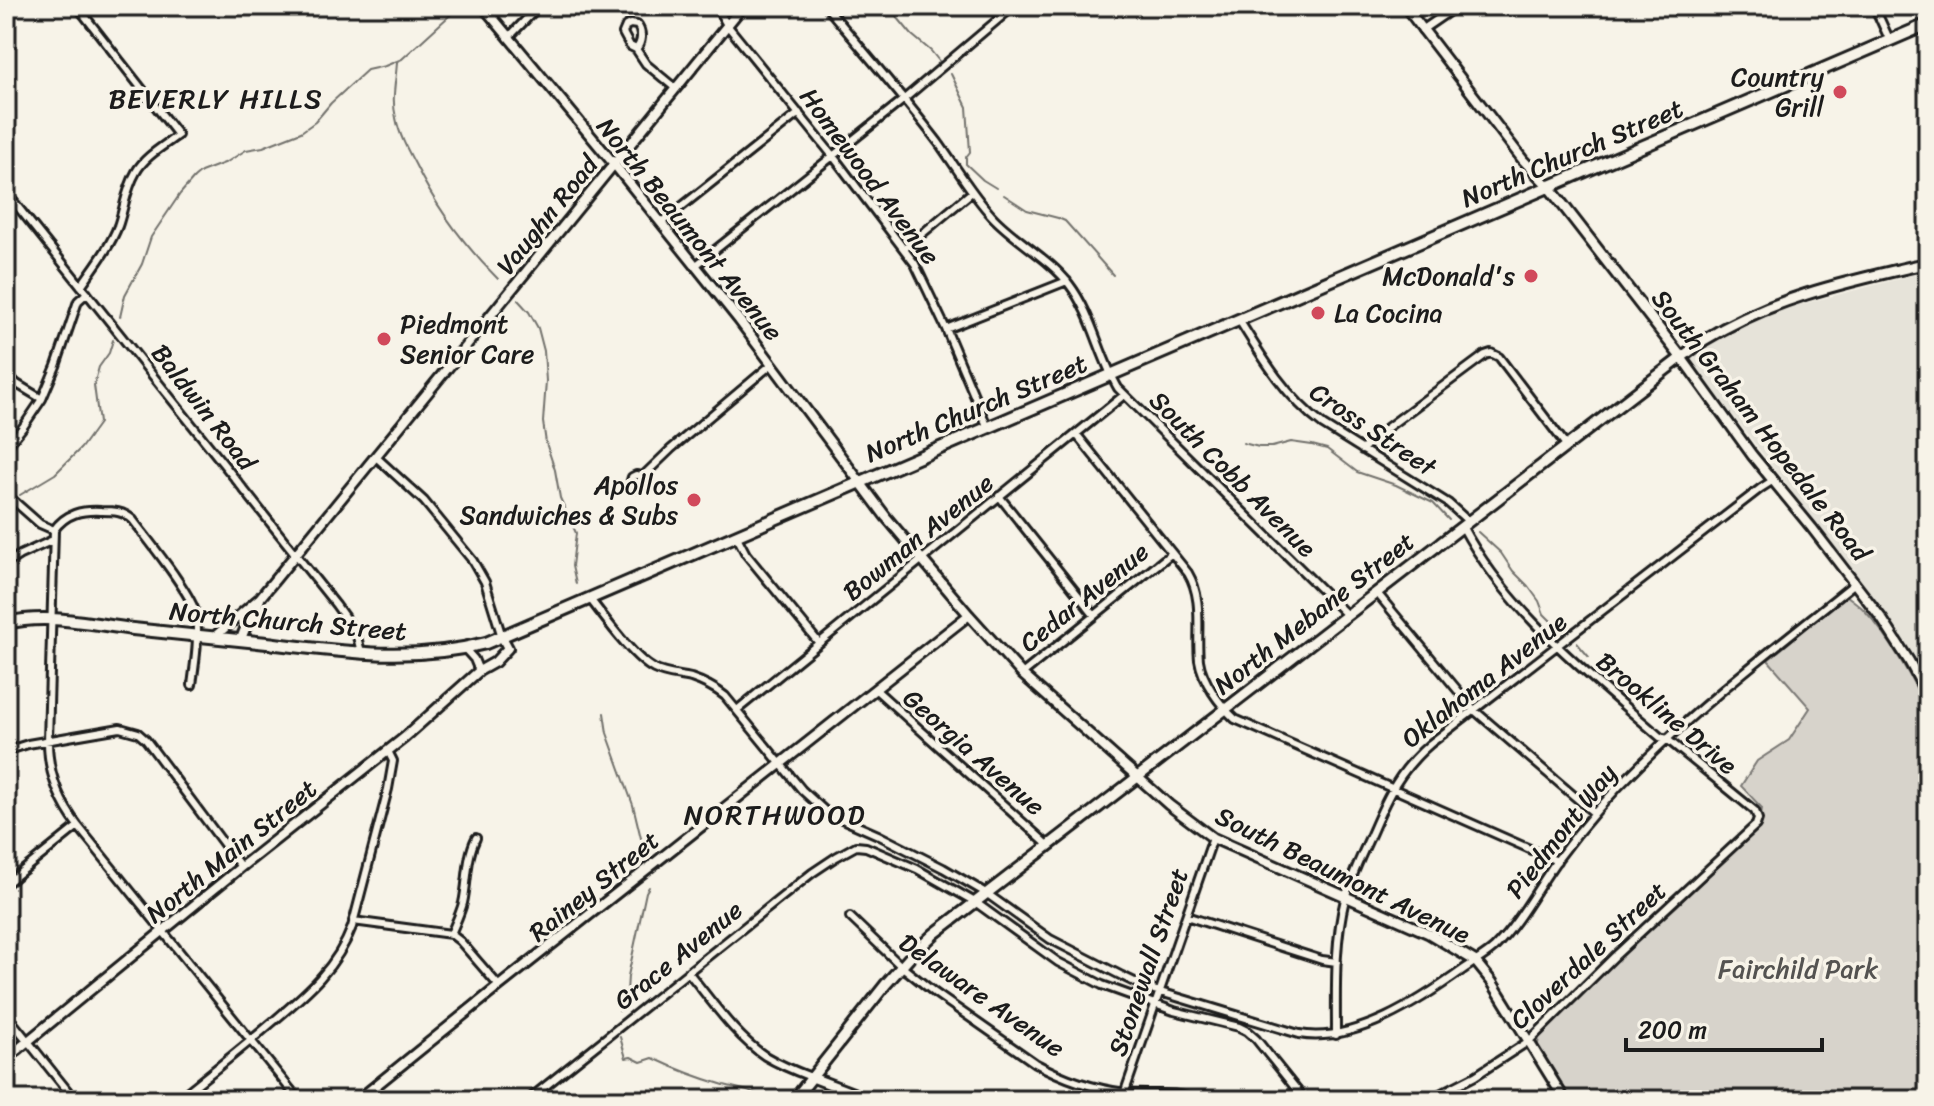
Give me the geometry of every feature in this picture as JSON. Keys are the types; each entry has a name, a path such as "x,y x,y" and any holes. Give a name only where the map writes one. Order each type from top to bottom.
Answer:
{"main road":[{"name":"North Church Street","path":"6,623 52,618 241,640 410,655 464,648 502,637 1928,24"},
{"name":"South Graham Hopedale Road","path":"1549,187 1681,357"},
{"name":"North Mebane Street","path":"794,1100 901,966 934,934 1681,357 1719,331 1796,297 1928,263"},
{"path":"6,617 25,619"}],"street":[{"path":"77,6 178,135 147,159 136,172 117,229 81,286"},
{"name":"North Beaumont Avenue","path":"483,6 661,223 860,482"},
{"path":"509,37 539,6"},
{"name":"Homewood Avenue","path":"716,6 727,25 904,249 925,282 988,428"},
{"name":"Vaughn Road","path":"214,637 260,598 743,6"},
{"path":"826,6 937,142 993,217 1067,281 946,329"},
{"path":"695,266 903,100 1004,9 1014,6"},
{"path":"1405,6 1523,160 1549,187"},
{"path":"1422,30 1457,6"},
{"path":"1874,6 1890,41"},
{"path":"636,49 646,64 675,88"},
{"path":"661,223 799,113"},
{"name":"Baldwin Road","path":"6,192 356,633 361,652"},
{"path":"904,249 972,192"},
{"name":"South Cobb Avenue","path":"1067,281 1078,299 1110,375 1124,395 1347,615"},
{"path":"6,448 42,399 78,301 87,293"},
{"name":"Cross Street","path":"1239,320 1278,381 1315,419 1448,503 1465,524"},
{"path":"1362,450 1376,436 1487,354 1499,357 1566,445"},
{"name":"South Graham Hopedale Road","path":"1681,357 1772,481 1855,583 1896,640 1928,696"},
{"path":"643,476 772,364"},
{"path":"6,374 29,393 42,399"},
{"name":"Bowman Avenue","path":"737,710 1124,395"},
{"path":"1077,435 1188,573 1197,592 1200,665 1225,709 1235,719 1557,861"},
{"path":"376,457 424,501 473,561 485,582 502,637"},
{"name":"Oklahoma Avenue","path":"1336,1035 1337,962 1346,897 1352,877 1403,770 1474,710 1772,481"},
{"name":"South Beaumont Avenue","path":"860,482 884,515 1022,674 1181,816 1213,838 1428,933 1475,961"},
{"path":"6,494 40,524 54,530"},
{"path":"999,496 1094,615"},
{"path":"192,685 195,609 128,515 81,511 64,519 54,530 53,540 48,741 49,762 56,788 78,826 299,1100"},
{"name":"Brookline Drive","path":"1465,524 1478,554 1539,629 1660,737 1667,739 1755,811 1758,817"},
{"path":"736,535 746,554 819,643"},
{"path":"6,564 53,540"},
{"name":"Cedar Avenue","path":"1022,674 1172,553"},
{"name":"Piedmont Way","path":"590,599 648,665 667,674 691,678 725,696 818,806 909,850 986,893 1073,952 1135,982 1308,1036 1336,1035 1410,1005 1497,945 1594,813 1667,739 1855,583"},
{"path":"1377,593 1474,710 1594,813"},
{"name":"Vaughn Road","path":"241,640 260,598"},
{"name":"Rainey Street","path":"358,1100 969,615"},
{"name":"North Main Street","path":"6,1059 388,751 479,671 495,662 508,648 502,637"},
{"path":"464,648 479,671"},
{"name":"Georgia Avenue","path":"875,689 1048,845"},
{"path":"6,751 28,744 120,728 138,733 241,867"},
{"path":"177,1100 315,985 343,948 353,921 392,768 393,761 388,751"},
{"name":"Cloverdale Street","path":"1428,1100 1475,1076 1529,1041 1756,825 1758,817"},
{"path":"6,884 78,826"},
{"path":"861,827 856,846 866,847 917,869 975,902 1058,962 1102,985 1154,1004 1239,1027 1256,1039 1305,1100"},
{"path":"451,934 462,906 469,857 476,838"},
{"name":"Stonewall Street","path":"1124,1096 1213,838"},
{"name":"Grace Avenue","path":"528,1100 824,865 856,846"},
{"path":"1186,916 1322,960 1337,962"},
{"name":"Delaware Avenue","path":"850,917 901,966 935,993 1035,1063 1069,1079 1124,1096 1179,1095 1196,1100"},
{"path":"353,921 451,934 499,986"},
{"path":"1475,961 1492,982 1565,1100"},
{"path":"688,972 751,1045 781,1065 871,1100"},
{"path":"6,1014 75,1100"},
{"path":"1256,1039 1269,1025"}],"shaded area":[{"path":"1928,271 1928,694 1893,623 1687,356 1771,312"}],"green space":[{"name":"Fairchild Park","path":"1846,595 1863,609 1883,633 1928,713 1928,1100 1569,1100 1537,1049 1539,1038 1760,823 1762,808 1741,786 1757,761 1789,740 1810,708 1768,660"}],"waterway":[{"path":"120,317 125,295 142,264 151,237 194,178 246,150 263,147 301,132 367,70 402,59 460,6"},
{"path":"888,6 939,61"},
{"path":"397,62 395,111 406,147 452,225 498,279"},
{"path":"951,74 967,107 970,152 966,164 996,188"},
{"path":"1004,195 1027,210 1065,221 1113,275"},
{"path":"518,300 538,328 544,351 546,381 543,422 560,498 576,533 572,566 576,584"},
{"path":"20,495 55,474 81,448 99,423 94,385 113,340"},
{"path":"1243,443 1272,447 1291,442 1327,449 1357,472 1396,485 1433,503 1449,520"},
{"path":"1478,532 1501,553 1539,601 1544,614 1559,629"},
{"path":"1577,643 1589,657"},
{"path":"604,713 607,733 633,805 645,855"},
{"path":"619,1011 627,992 649,887"},
{"path":"620,1037 626,1058 641,1062 653,1058 772,1100"}],"place":[{"name":"Country Grill","path":"1840,92"},
{"name":"McDonald's","path":"1531,276"},
{"name":"La Cocina","path":"1318,313"},
{"name":"Piedmont Senior Care","path":"384,339"},
{"name":"Apollos Sandwiches & Subs","path":"694,500"}],"district":[{"name":"BEVERLY HILLS","path":"216,98"},
{"name":"NORTHWOOD","path":"775,814"}]}
